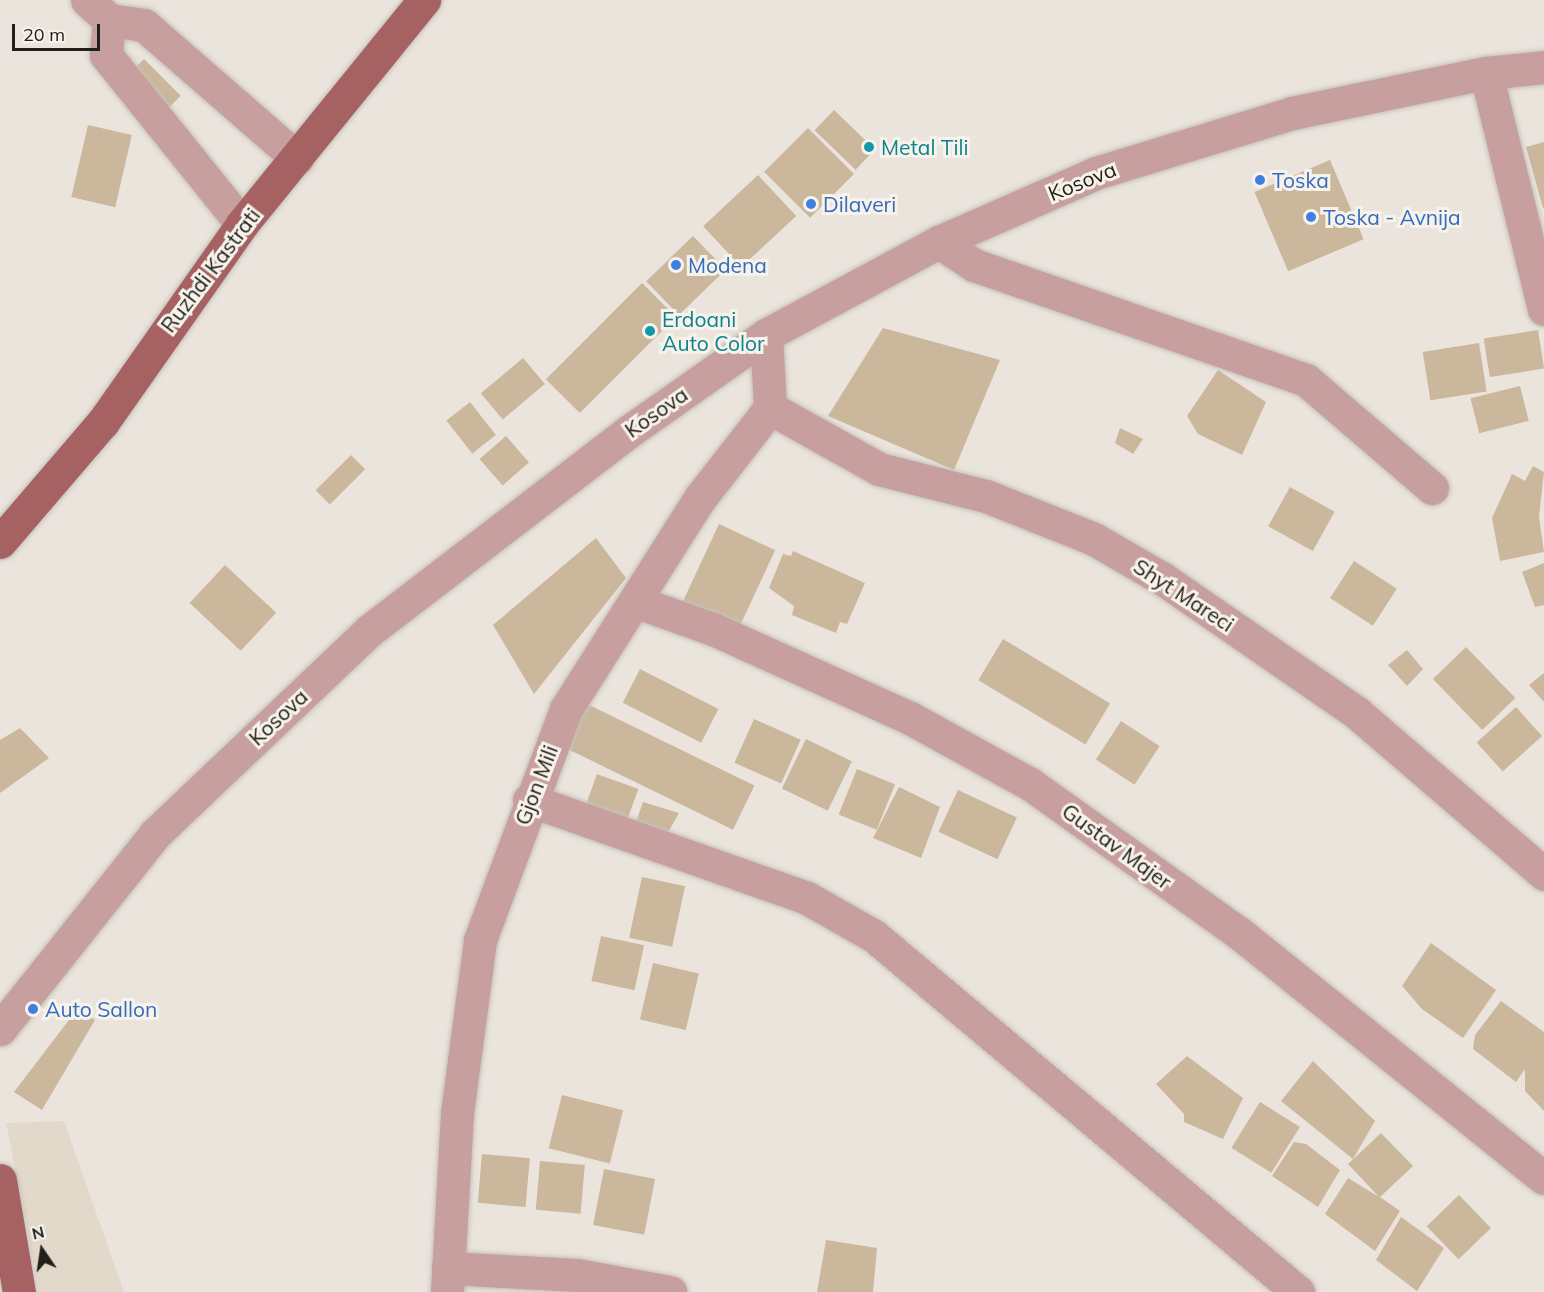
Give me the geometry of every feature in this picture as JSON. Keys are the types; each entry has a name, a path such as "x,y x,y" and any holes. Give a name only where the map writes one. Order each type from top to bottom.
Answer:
{"main road":[{"name":"Ruzhdi Kastrati","path":"0,542 103,422 242,224 424,0"},
{"path":"0,1180 19,1292"}],"street":[{"path":"242,224 106,55 103,8 144,25 297,158"},
{"name":"Kosova","path":"0,1029 155,834 370,630 628,432 766,335 939,242 1096,173 1292,113 1486,73 1544,67"},
{"path":"1486,73 1544,309"},
{"path":"939,242 974,265 1306,380 1432,488"},
{"path":"766,335 770,408"},
{"name":"Gjon Mili","path":"448,1280 457,1113 480,940 529,800 566,708 637,602 700,498 770,408"},
{"name":"Shyt Mareci","path":"770,408 879,470 986,496 1094,539 1163,579 1357,712 1544,874"},
{"name":"Gustav Majer","path":"637,602 713,629 910,718 1030,784 1239,933 1544,1178"},
{"path":"529,800 807,898 874,936 1298,1292"},
{"path":"448,1280 577,1275 670,1292"}],"shaded area":[{"path":"64,1121 124,1292 40,1292 6,1123"}],"building":[{"path":"144,59 181,96 163,113 126,77"},
{"path":"834,110 875,150 856,170 815,130"},
{"path":"88,125 132,135 115,207 71,197"},
{"path":"808,128 854,174 810,218 764,172"},
{"path":"1544,142 1544,208 1543,208 1526,147"},
{"name":"Toska - Avnija","path":"1330,160 1364,239 1288,271 1255,192"},
{"path":"758,175 796,216 741,267 703,226"},
{"path":"693,236 726,270 679,315 646,281"},
{"path":"642,283 676,317 580,413 546,379"},
{"path":"883,328 1000,360 954,470 828,416"},
{"path":"1538,330 1544,369 1490,377 1484,339"},
{"path":"1479,343 1487,391 1430,400 1423,352"},
{"path":"523,358 545,384 503,419 481,393"},
{"path":"1218,370 1266,402 1242,455 1198,434 1187,416"},
{"path":"1520,386 1529,421 1479,433 1471,398"},
{"path":"470,402 496,435 472,454 446,420"},
{"path":"1120,428 1143,439 1133,454 1115,443"},
{"path":"506,436 529,462 503,485 480,459"},
{"path":"351,455 365,469 330,504 316,490"},
{"path":"1533,466 1544,472 1539,517 1544,552 1500,561 1492,518 1512,474 1525,481"},
{"path":"1290,487 1335,512 1313,551 1268,526"},
{"path":"719,524 775,550 739,627 683,601"},
{"path":"596,538 626,578 534,694 493,625"},
{"path":"793,551 865,583 847,624 840,622 836,633 792,615 794,606 769,588 783,554 791,556"},
{"path":"1354,561 1397,589 1373,626 1330,598"},
{"path":"1544,563 1544,605 1535,607 1522,572"},
{"path":"225,565 276,613 241,651 190,603"},
{"path":"1003,639 1110,703 1085,745 978,680"},
{"path":"1466,647 1515,698 1482,730 1433,679"},
{"path":"1407,650 1423,669 1407,686 1388,665"},
{"path":"640,669 718,709 701,743 623,703"},
{"path":"1544,673 1544,702 1529,685"},
{"path":"581,701 754,786 733,830 560,745"},
{"path":"1516,707 1542,736 1503,771 1477,742"},
{"path":"754,719 801,740 781,784 734,763"},
{"path":"1121,721 1160,746 1135,785 1096,760"},
{"path":"20,728 49,758 0,793 0,740"},
{"path":"806,739 852,761 828,811 782,788"},
{"path":"857,769 895,784 877,830 839,814"},
{"path":"597,774 638,789 627,820 586,805"},
{"path":"899,787 940,807 921,858 873,838"},
{"path":"958,790 1017,817 997,859 939,832"},
{"path":"643,802 679,813 667,834 635,825"},
{"path":"642,877 685,886 672,947 629,938"},
{"path":"601,936 644,945 634,990 591,981"},
{"path":"1431,943 1496,990 1463,1038 1422,1009 1402,986"},
{"path":"653,963 699,974 686,1030 640,1020"},
{"path":"1501,1001 1544,1032 1544,1111 1525,1091 1525,1069 1516,1082 1473,1049 1475,1035"},
{"path":"78,1008 95,1020 42,1110 14,1092"},
{"path":"1187,1056 1243,1098 1223,1139 1184,1122 1184,1114 1156,1084"},
{"path":"1313,1061 1375,1121 1353,1159 1281,1101"},
{"path":"562,1095 623,1110 610,1164 549,1148"},
{"path":"1260,1102 1300,1127 1271,1173 1231,1148"},
{"path":"1381,1133 1413,1166 1380,1197 1400,1211 1375,1251 1325,1214 1348,1178 1379,1197 1348,1164"},
{"path":"1294,1142 1306,1144 1340,1170 1318,1207 1272,1176"},
{"path":"482,1154 530,1158 526,1207 478,1203"},
{"path":"540,1161 585,1165 581,1214 536,1210"},
{"path":"604,1169 655,1179 644,1235 593,1225"},
{"path":"1459,1195 1491,1228 1459,1259 1427,1226"},
{"path":"1401,1217 1444,1248 1417,1291 1376,1260"},
{"path":"826,1240 877,1248 873,1292 817,1292"}],"place":[{"name":"Metal Tili","path":"869,147"},
{"name":"Toska","path":"1260,180"},
{"name":"Dilaveri","path":"811,204"},
{"name":"Toska - Avnija","path":"1311,217"},
{"name":"Modena","path":"676,265"},
{"name":"Erdoani Auto Color","path":"650,331"},
{"name":"Auto Sallon","path":"33,1009"}]}
